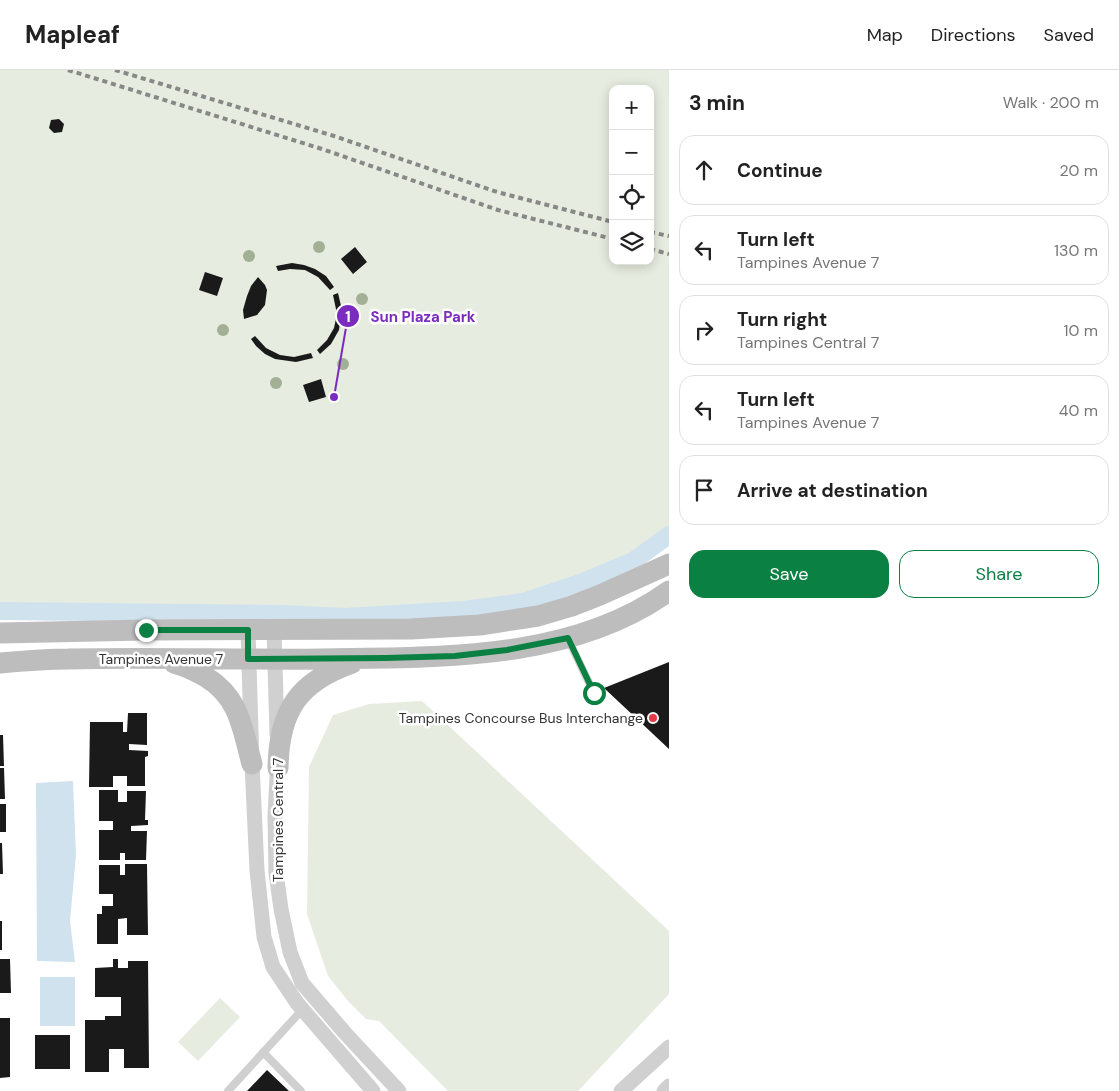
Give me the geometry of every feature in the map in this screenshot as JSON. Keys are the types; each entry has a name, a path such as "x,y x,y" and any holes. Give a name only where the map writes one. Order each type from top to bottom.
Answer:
{"main road":[{"name":"Tampines Avenue 7","path":"0,633 453,627 538,616 600,596 669,564"},
{"name":"Tampines Avenue 7","path":"0,663 67,658 365,658 432,657 481,653 568,638 609,624 653,603 669,591"},
{"path":"278,768 278,744 282,730 286,718 300,695 321,676 365,658"},
{"path":"157,659 190,669 211,681 227,694 238,715 252,764"}],"street":[{"name":"Tampines Central 7","path":"274,629 278,768 275,816 276,873 290,952 302,983 399,1091"},
{"name":"Tampines Central 7","path":"248,630 257,870 264,937 273,967 302,1010 373,1091"},
{"path":"621,1091 669,1047"},
{"path":"664,1091 669,1086"}],"lane":[{"path":"568,638 594,693"},
{"path":"228,1091 302,1010"},
{"path":"263,1052 301,1091"}],"shaded area":[{"path":"0,70 669,70 669,532 607,569 573,583 520,598 471,606 410,608 0,608"},
{"path":"422,701 669,931 669,994 578,1091 448,1091 379,1021 366,1019 348,1001 328,976 307,914 309,767 333,715 369,704"},
{"path":"220,998 240,1017 198,1061 178,1042"}],"water":[{"path":"73,781 76,855 70,921 75,962 37,961 36,783"},
{"path":"40,977 75,977 75,1026 40,1026"}],"building":[{"path":"59,119 64,124 62,132 54,133 49,128 51,120"},
{"path":"355,247 367,262 353,274 341,259"},
{"path":"292,263 315,269 326,276 334,287 330,290 318,277 305,270 290,269 278,271 276,266"},
{"path":"205,272 223,278 217,296 199,290"},
{"path":"258,277 267,290 265,305 257,315 244,319 243,310 247,296 251,286"},
{"path":"338,293 342,310 339,330 331,344 320,354 317,350 327,340 334,328 337,314 333,295"},
{"path":"255,336 266,348 280,355 294,357 311,353 313,358 296,362 275,359 265,354 256,346 251,339"},
{"path":"321,379 326,397 309,402 303,385"},
{"name":"Tampines Concourse Bus Interchange","path":"669,662 669,749 604,688"},
{"path":"128,713 147,713 147,745 129,744 129,750 148,751 148,756 145,757 145,786 127,786 127,776 113,776 113,787 89,787 90,722 123,722 123,732 127,732"},
{"path":"0,735 3,735 4,766 0,766"},
{"path":"0,768 4,768 5,799 0,799"},
{"path":"99,790 118,790 118,802 127,802 127,791 146,791 145,820 148,820 148,825 131,826 131,831 147,831 146,860 125,860 125,853 120,853 120,860 99,860 99,830 113,830 113,821 99,821"},
{"path":"0,804 6,804 6,832 0,832"},
{"path":"0,843 2,843 3,874 0,874"},
{"path":"125,864 147,864 148,935 127,935 127,918 118,919 118,944 97,944 97,914 102,914 102,906 113,906 113,894 99,894 99,865 120,865 120,875 125,875"},
{"path":"0,921 2,921 2,950 0,950"},
{"path":"0,959 10,959 11,993 0,993"},
{"path":"113,959 118,959 118,968 128,968 128,961 148,961 149,1068 124,1068 124,1049 109,1049 109,1072 85,1072 85,1020 105,1020 105,1016 121,1016 121,997 95,997 95,968 113,967"},
{"path":"0,1018 10,1018 10,1077 0,1078"},
{"path":"35,1035 70,1035 70,1069 35,1069"},
{"path":"267,1070 289,1091 247,1091"}],"waterway":[{"path":"0,611 282,614 345,617 464,610 523,602 580,583 633,561 669,535"}],"railway":[{"path":"68,70 322,149 498,210 609,238"},
{"path":"115,70 334,136 497,192 609,221"},
{"path":"654,233 669,236"},
{"path":"654,250 669,254"}],"place":[{"name":"Sun Plaza Park","path":"334,397"},
{"name":"Tampines Concourse Bus Interchange","path":"653,718"}],"route":[{"path":"146,630 248,630 248,659 455,656 507,650 568,638 594,693"}]}
